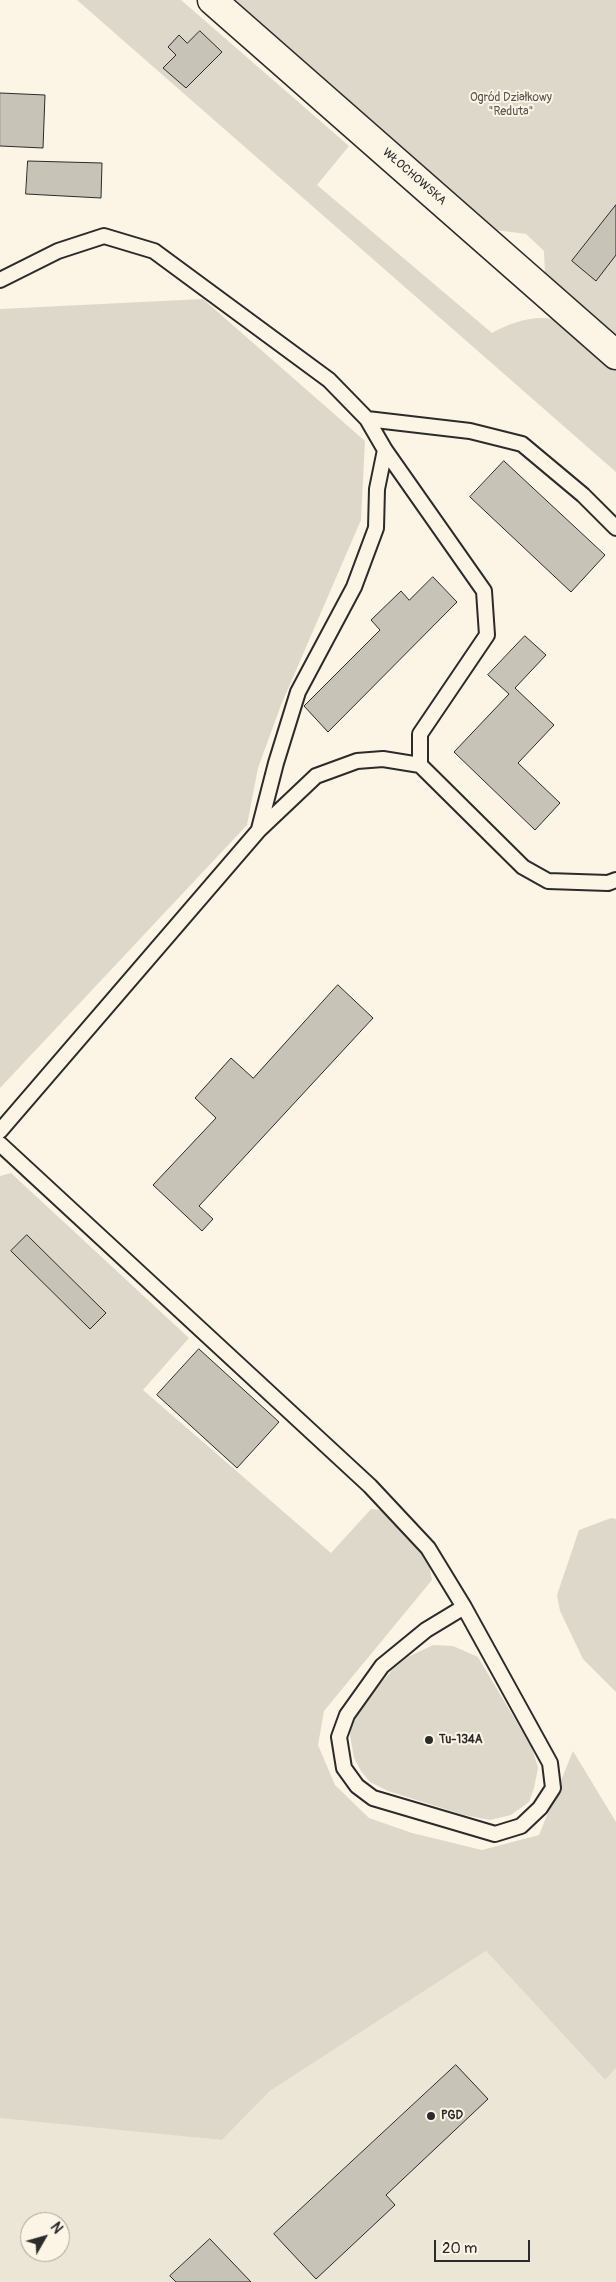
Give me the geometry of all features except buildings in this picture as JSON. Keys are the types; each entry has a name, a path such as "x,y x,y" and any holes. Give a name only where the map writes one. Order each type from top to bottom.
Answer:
{"street":[{"name":"WŁOCHOWSKA","path":"212,0 616,355"}],"lane":[{"path":"0,280 58,251 104,236 154,251 329,380 367,419 385,450 484,591 487,636 420,734 420,765"},
{"path":"367,419 470,431 522,444 583,495 616,528"},
{"path":"259,830 276,762 298,692 354,587 376,528 377,489 385,450"},
{"path":"0,1131 259,830 316,776 357,761 383,759 420,765 523,867 548,881 608,883 616,880"},
{"path":"0,1144 370,1486 428,1548 464,1607 550,1763 553,1788 540,1808 520,1826 495,1834 373,1798 357,1786 344,1768 339,1737 347,1715 382,1666 426,1630 464,1607"}],"shaded area":[{"name":"PGD","path":"486,1951 605,2080 616,2068 616,2282 0,2282 0,2116 222,2140 270,2091"}],"green space":[{"path":"77,0 181,0 349,146 317,185 492,333 515,322 550,318 563,322 578,334 616,370 616,472"},
{"name":"Ogród Działkowy \"Reduta\"","path":"231,0 616,0 616,338 545,275 544,251 526,234 496,230"},
{"path":"203,299 365,441 361,520 281,705 258,768 247,825 0,1088 0,309"},
{"path":"11,1173 189,1338 143,1390 331,1553 371,1509 382,1510 428,1559 432,1580 324,1711 318,1745 335,1785 369,1818 412,1833 482,1850 539,1835 573,1751 616,1822 616,2068 605,2080 486,1951 270,2091 222,2140 0,2118 0,1176"},
{"path":"611,1518 616,1519 616,1692 583,1659 560,1611 557,1595 579,1530"},
{"path":"433,1645 453,1646 478,1657 532,1748 538,1768 534,1788 529,1802 511,1815 490,1820 464,1815 388,1791 370,1782 354,1758 350,1735 353,1716 393,1669 408,1657"}],"place":[{"name":"Tu-134A","path":"429,1740"},
{"name":"PGD","path":"431,2116"}]}
